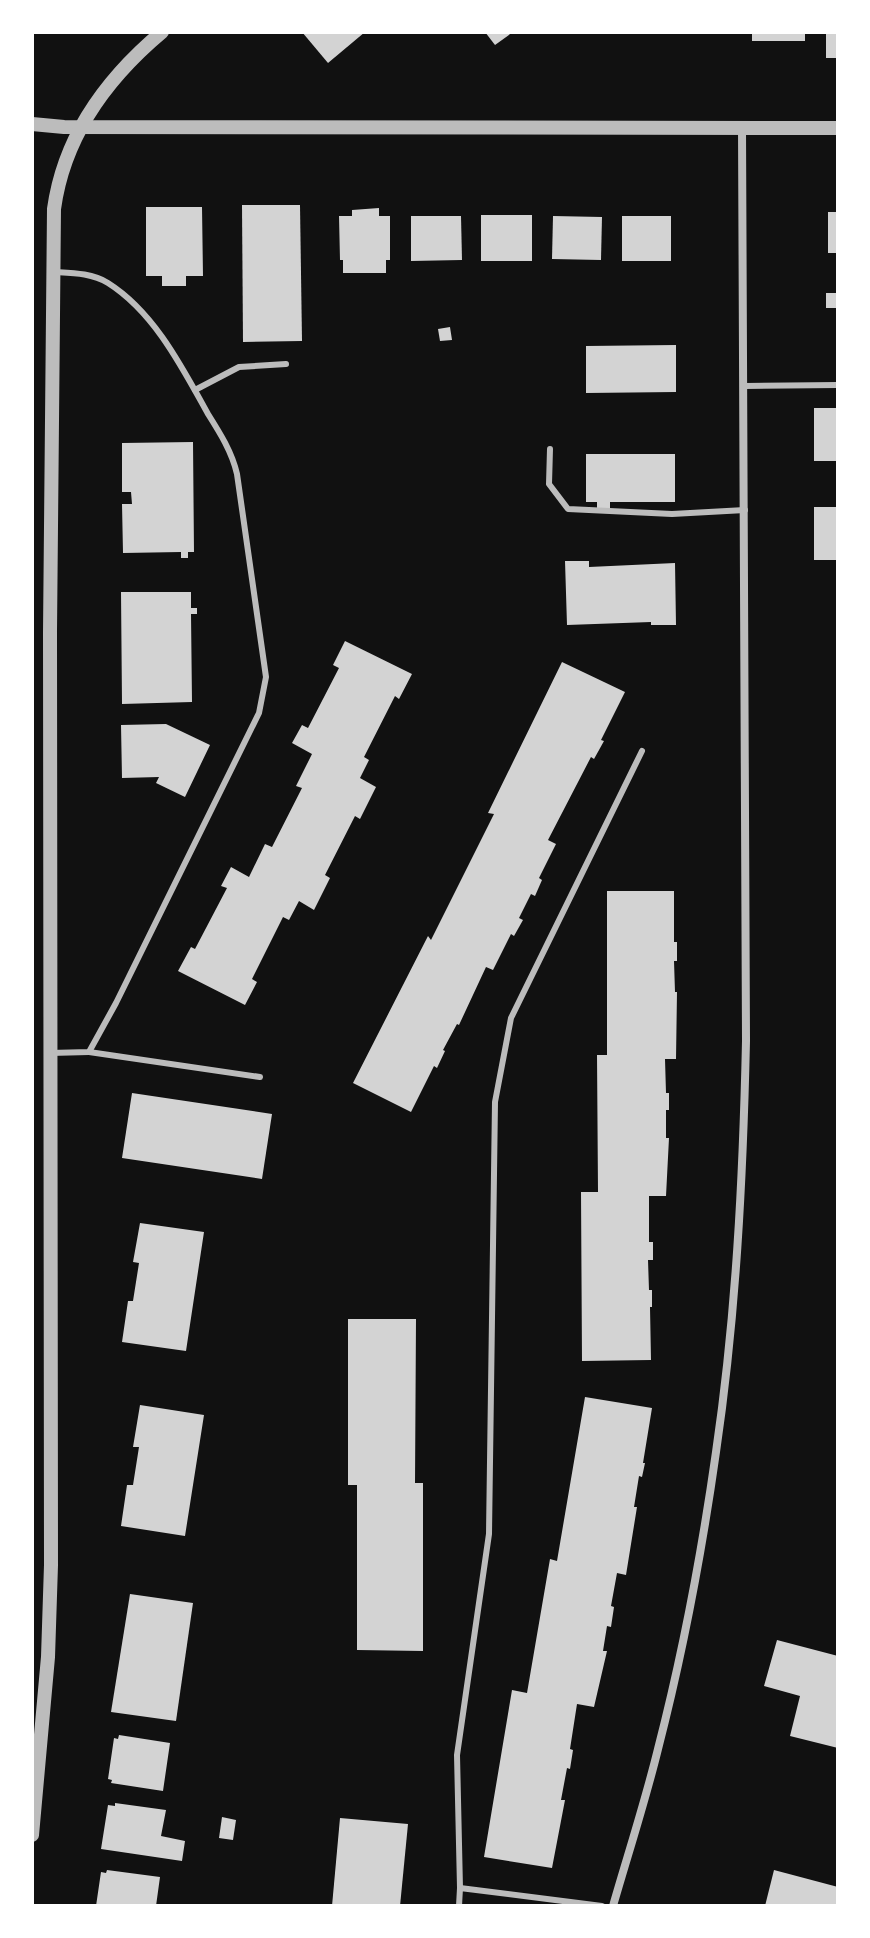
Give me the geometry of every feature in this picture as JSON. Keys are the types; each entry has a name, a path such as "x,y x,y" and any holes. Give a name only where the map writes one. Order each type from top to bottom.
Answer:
{"street":[{"path":"32,1835 50,1611 52,272 56,199 62,173 80,127 97,99 132,58 162,32"},
{"path":"33,124 80,127 838,128"},
{"path":"613,1906 658,1749 690,1601 716,1451 732,1307 741,1186 746,1057 742,128"}],"lane":[{"path":"52,272 90,276 106,282 119,292 156,329 227,447 237,474 264,660 265,690 259,713 123,990 89,1052"},
{"path":"195,390 239,367 286,364"},
{"path":"745,386 838,385"},
{"path":"550,449 549,484 568,509 672,514 745,510"},
{"path":"459,1906 457,1755 489,1534 495,1102 511,1018 642,751"},
{"path":"50,1053 89,1052 260,1077"},
{"path":"460,1888 602,1906"}],"building":[{"path":"302,32 365,32 328,63"},
{"path":"485,32 513,32 495,45"},
{"path":"752,32 805,32 805,41 752,41"},
{"path":"826,32 838,32 838,58 826,58"},
{"path":"242,205 300,205 302,341 243,342"},
{"path":"146,207 202,207 203,276 186,276 186,286 162,286 162,276 146,276"},
{"path":"379,208 379,216 390,216 390,260 386,260 386,273 343,273 339,216 352,216 352,210"},
{"path":"828,212 838,212 838,253 828,253"},
{"path":"481,215 532,215 532,261 481,261"},
{"path":"411,216 461,216 462,260 411,261"},
{"path":"553,216 602,217 601,260 552,259"},
{"path":"622,216 671,216 671,261 622,261"},
{"path":"826,293 838,293 838,308 826,308"},
{"path":"450,327 452,340 440,341 438,329"},
{"path":"676,345 676,392 586,393 586,346"},
{"path":"814,408 838,408 838,461 814,461"},
{"path":"193,442 194,552 188,552 188,558 181,558 181,552 123,553 122,504 132,504 131,492 122,492 122,443"},
{"path":"586,454 675,454 675,502 610,502 610,508 597,508 597,502 586,502"},
{"path":"814,507 838,507 838,560 814,560"},
{"path":"565,561 589,561 589,567 675,563 676,625 651,625 651,622 567,625"},
{"path":"121,592 191,592 191,608 197,608 197,614 191,614 192,702 122,704"},
{"path":"345,641 412,674 399,699 395,696 364,757 369,760 360,778 376,787 360,819 355,816 325,875 330,878 314,910 299,901 289,920 283,917 252,979 257,982 245,1005 178,971 191,947 195,949 227,888 221,886 231,867 249,877 265,844 272,847 302,788 296,786 312,754 292,743 302,725 308,728 339,668 333,665"},
{"path":"562,662 625,692 601,740 604,741 594,759 591,757 548,840 556,844 539,878 542,880 535,896 531,894 519,918 523,920 514,936 511,934 493,970 486,967 459,1025 443,1050 437,1068 434,1066 411,1112 353,1083 428,936 431,940 494,814 488,813"},
{"path":"166,724 210,745 185,797 156,783 159,777 122,778 121,725"},
{"path":"607,891 674,891 676,1059 665,1059 666,1093 669,1093 669,1110 666,1110 666,1138 669,1138 666,1196 649,1196 649,1242 653,1242 653,1260 648,1260 649,1290 652,1290 651,1360 582,1361 581,1192 598,1192 597,1055 607,1055"},
{"path":"132,1093 272,1114 262,1179 122,1158"},
{"path":"140,1223 204,1232 186,1351 122,1342 128,1301 133,1301 139,1263 133,1262"},
{"path":"348,1319 416,1319 415,1483 423,1483 423,1651 357,1650 357,1485 348,1485"},
{"path":"585,1397 652,1408 645,1463 642,1477 639,1476 634,1507 637,1507 626,1575 617,1573 611,1627 607,1626 603,1651 607,1651 594,1707 577,1704 570,1749 573,1750 561,1800 565,1800 552,1868 484,1857 512,1690 527,1693 550,1559 557,1561"},
{"path":"140,1405 204,1415 185,1536 121,1526 127,1485 133,1485 139,1447 133,1447"},
{"path":"130,1594 193,1603 176,1721 111,1712"},
{"path":"777,1640 838,1656 838,1748 790,1736 800,1696 764,1686"},
{"path":"119,1735 170,1743 163,1791 111,1783 112,1780 108,1779 114,1738 118,1739"},
{"path":"115,1803 166,1810 161,1836 185,1841 182,1861 101,1849 108,1805 115,1806"},
{"path":"222,1817 236,1820 233,1840 219,1838"},
{"path":"340,1818 408,1824 400,1906 332,1906"},
{"path":"107,1870 160,1877 156,1906 96,1906 101,1872 106,1873"},
{"path":"774,1870 838,1887 838,1906 765,1906"}]}
